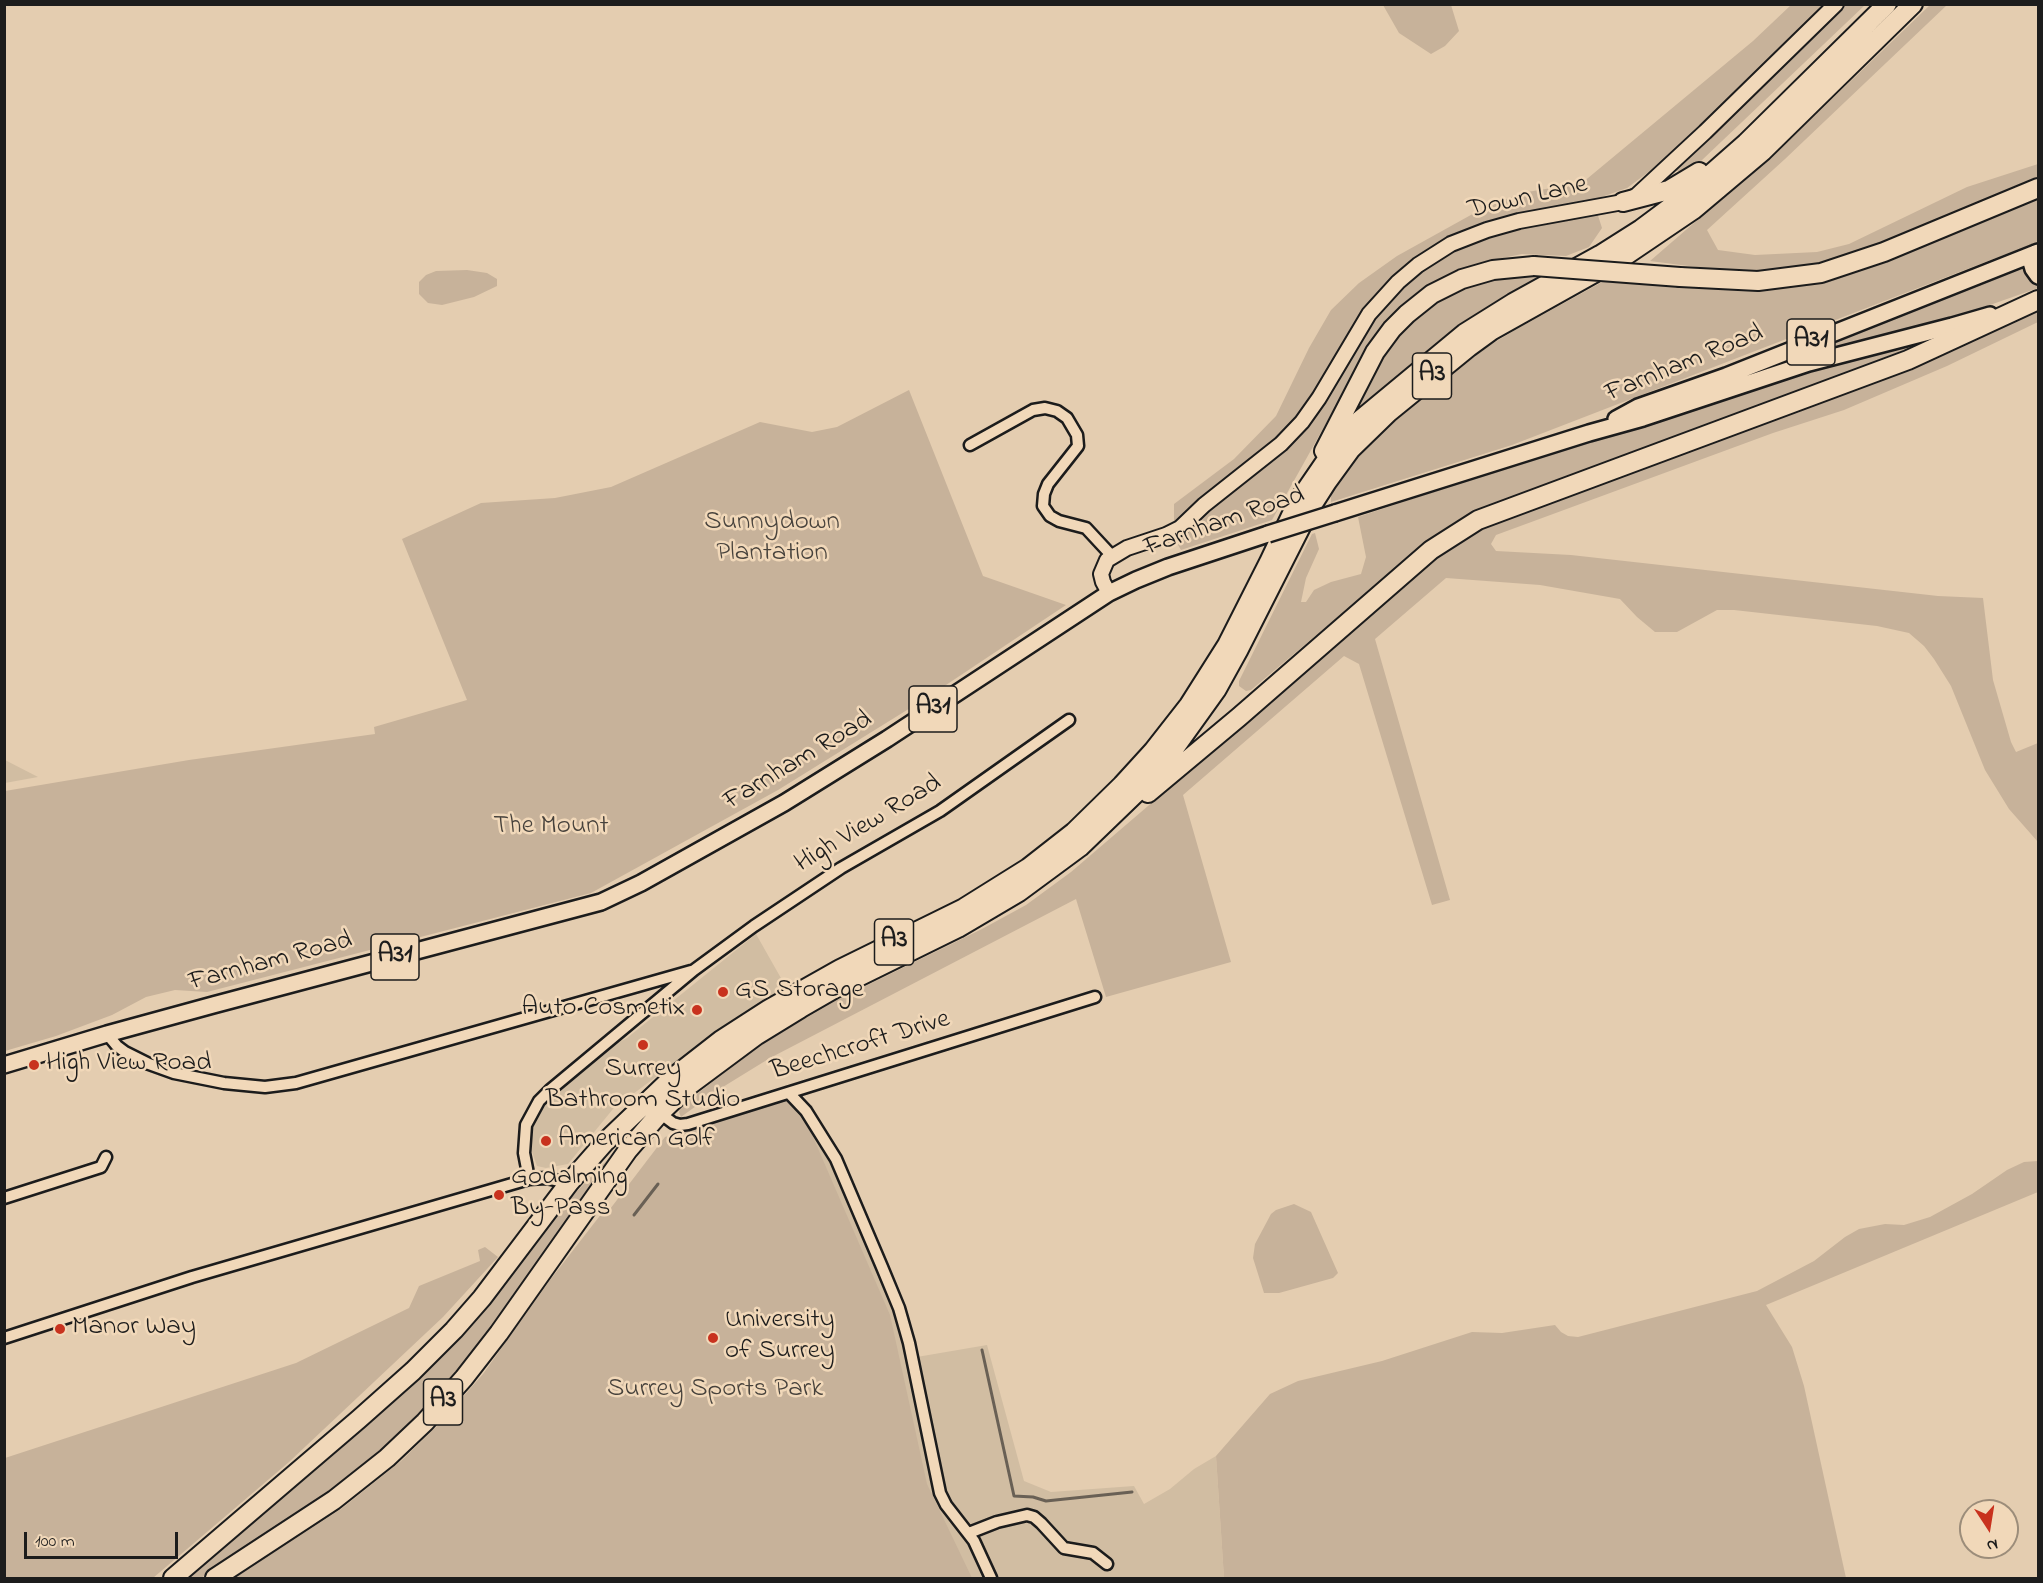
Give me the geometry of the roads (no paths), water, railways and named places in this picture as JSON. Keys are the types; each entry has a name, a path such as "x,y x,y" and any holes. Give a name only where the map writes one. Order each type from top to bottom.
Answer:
{"highway":[{"name":"A3","path":"173,1578 359,1419 426,1358 482,1298 569,1183 605,1142 646,1100 696,1058 769,1009 840,969 964,908 1016,876 1074,832 1153,751 1206,680 1251,599 1297,503 1317,472 1347,435 1390,393 1465,333 1600,255 1672,206 1746,143 1887,4"},
{"name":"A3","path":"1096,832 1148,780 1208,702 1233,661 1311,507 1342,460 1367,432 1427,380 1491,331 1625,256 1693,210 1763,151 1913,4"},
{"path":"1623,202 1669,190 1695,176 1794,96"},
{"name":"A31","path":"1297,503 1375,352 1399,322 1432,294 1462,279 1493,270 1534,266 1758,281 1821,273 1884,252 2038,188"},
{"name":"A3","path":"215,1578 334,1500 387,1458 425,1422 464,1378 499,1333 614,1169 660,1113 716,1064 757,1035 834,989 990,910 1063,860 1182,766 1431,550 1478,520 1899,363 2038,299"}],"main road":[{"name":"A31","path":"2037,252 2031,262 2038,276"},
{"name":"Farnham Road","path":"1589,433 1638,407 1726,376 2037,252"},
{"name":"Farnham Road","path":"4,1065 107,1034 601,902 641,883 802,792 887,740 1109,593 1136,580 1168,567 1269,534 1643,418 1809,363 1971,321 2038,299"}],"street":[{"name":"Down Lane","path":"1112,556 1180,528 1204,505 1281,444 1302,422 1319,398 1368,314 1398,282 1427,258 1463,238 1501,226 1623,202 1644,191 1836,4"},
{"path":"970,445 1033,410 1045,408 1057,411 1067,418 1077,435 1078,446 1048,484 1043,506 1050,516 1059,521 1086,528 1112,556 1105,563 1101,574 1109,593"},
{"name":"High View Road","path":"529,1179 523,1138 531,1112 539,1101 694,970 797,895 940,811 1069,720"},
{"name":"High View Road","path":"107,1034 125,1052 174,1073 224,1083 265,1087 296,1083 694,970"},
{"path":"650,982 658,1000"},
{"name":"Beechcroft Drive","path":"646,1100 673,1123 688,1124 1095,997"},
{"path":"789,1093 806,1111 836,1159 899,1308 909,1343 940,1493 946,1505 969,1533 991,1578"},
{"path":"4,1198 101,1167 106,1157"},
{"path":"4,1338 192,1277 529,1179 546,1178 569,1183"},
{"path":"969,1533 997,1522 1027,1515 1041,1522 1064,1548 1093,1553 1107,1564"}],"waterway":[{"path":"634,1215 658,1184"},
{"path":"982,1350 1014,1496 1033,1497 1046,1501 1132,1492"}],"place":[{"name":"GS Storage","path":"723,992"},
{"name":"Auto Cosmetix","path":"697,1010"},
{"name":"Surrey Bathroom Studio","path":"643,1045"},
{"name":"High View Road","path":"34,1065"},
{"name":"American Golf","path":"546,1141"},
{"name":"Godalming By-Pass","path":"499,1195"},
{"name":"Manor Way","path":"60,1329"},
{"name":"University of Surrey","path":"713,1338"}],"park label":[{"name":"Sunnydown Plantation","path":"772,540"},
{"name":"The Mount","path":"551,828"},
{"name":"Surrey Sports Park","path":"715,1391"}]}
